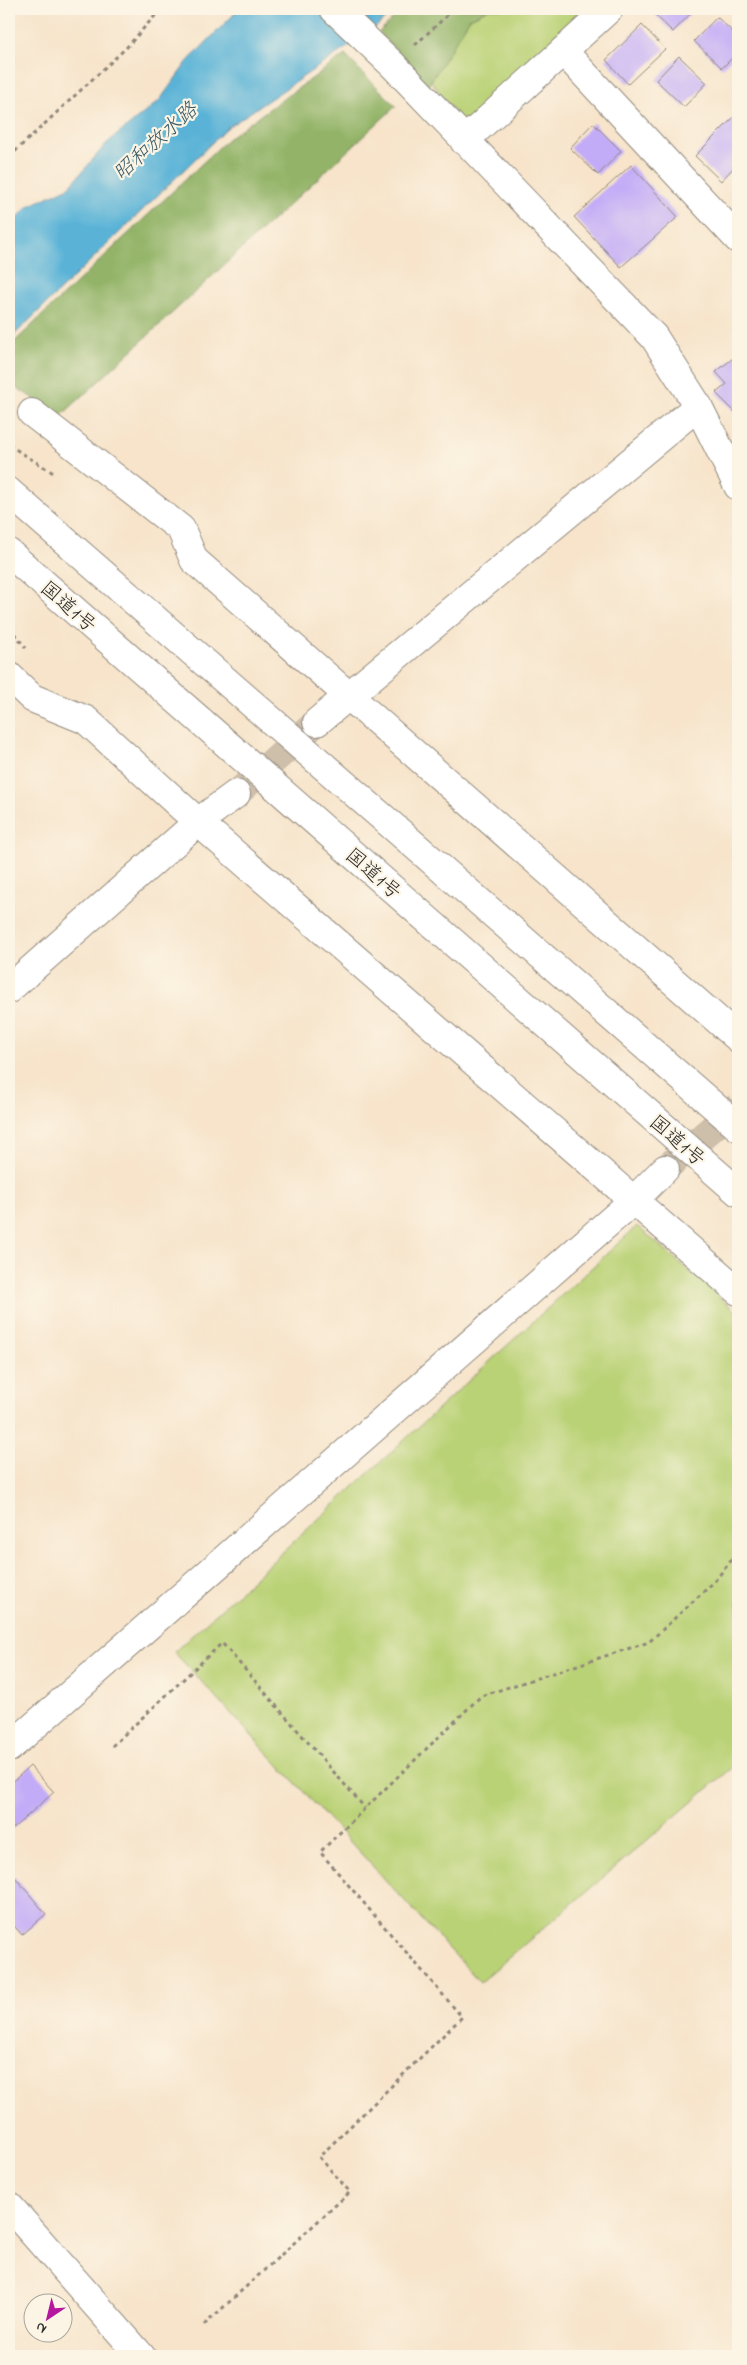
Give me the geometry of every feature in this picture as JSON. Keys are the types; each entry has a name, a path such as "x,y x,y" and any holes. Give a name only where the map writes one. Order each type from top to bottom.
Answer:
{"main road":[{"path":"334,9 383,57 654,337 698,406 738,486"},
{"path":"464,141 609,9"},
{"path":"563,51 738,239"},
{"path":"317,722 698,406"},
{"path":"32,413 181,529 194,560 738,1038"},
{"path":"9,492 738,1127"},
{"name":"国道1号","path":"9,553 738,1192"},
{"path":"9,676 32,698 86,720 198,822 738,1292"},
{"path":"9,989 198,822 236,794"},
{"path":"9,1748 633,1201 665,1169"},
{"path":"9,2206 141,2356"}],"path":[{"path":"9,157 126,48 161,9"},
{"path":"383,57 454,9"},
{"path":"204,2325 350,2192 319,2157 462,2017 320,1852 481,1696 649,1642 713,1583 738,1552"},
{"path":"112,1746 222,1643 365,1808"}],"green space":[{"path":"403,9 489,9 470,18 428,86 379,32"},
{"path":"489,9 595,9 466,127 431,81 470,18"},
{"path":"345,55 396,106 61,416 9,383 9,347 231,136"},
{"path":"637,1226 738,1313 738,1763 480,1982 174,1652"}],"water":[{"name":"昭和放水路","path":"239,9 395,9 374,29 227,128 9,340 9,226 29,206 69,187 107,143 159,101 188,61"}],"building":[{"path":"649,9 695,9 673,32"},
{"path":"717,17 738,37 738,52 722,68 694,41"},
{"path":"642,25 665,49 628,84 606,60"},
{"path":"679,56 707,83 684,107 656,80"},
{"path":"735,116 738,120 738,169 735,166 721,181 695,156"},
{"path":"593,123 621,151 598,175 570,148"},
{"path":"631,165 678,217 621,267 574,217"},
{"path":"738,354 738,415 716,393 727,384 716,372"},
{"path":"30,1766 54,1792 9,1832 9,1785"},
{"path":"9,1870 46,1914 22,1935 9,1920"}],"tunnel":[{"path":"236,794 317,722"},
{"path":"665,1169 738,1106"}]}
